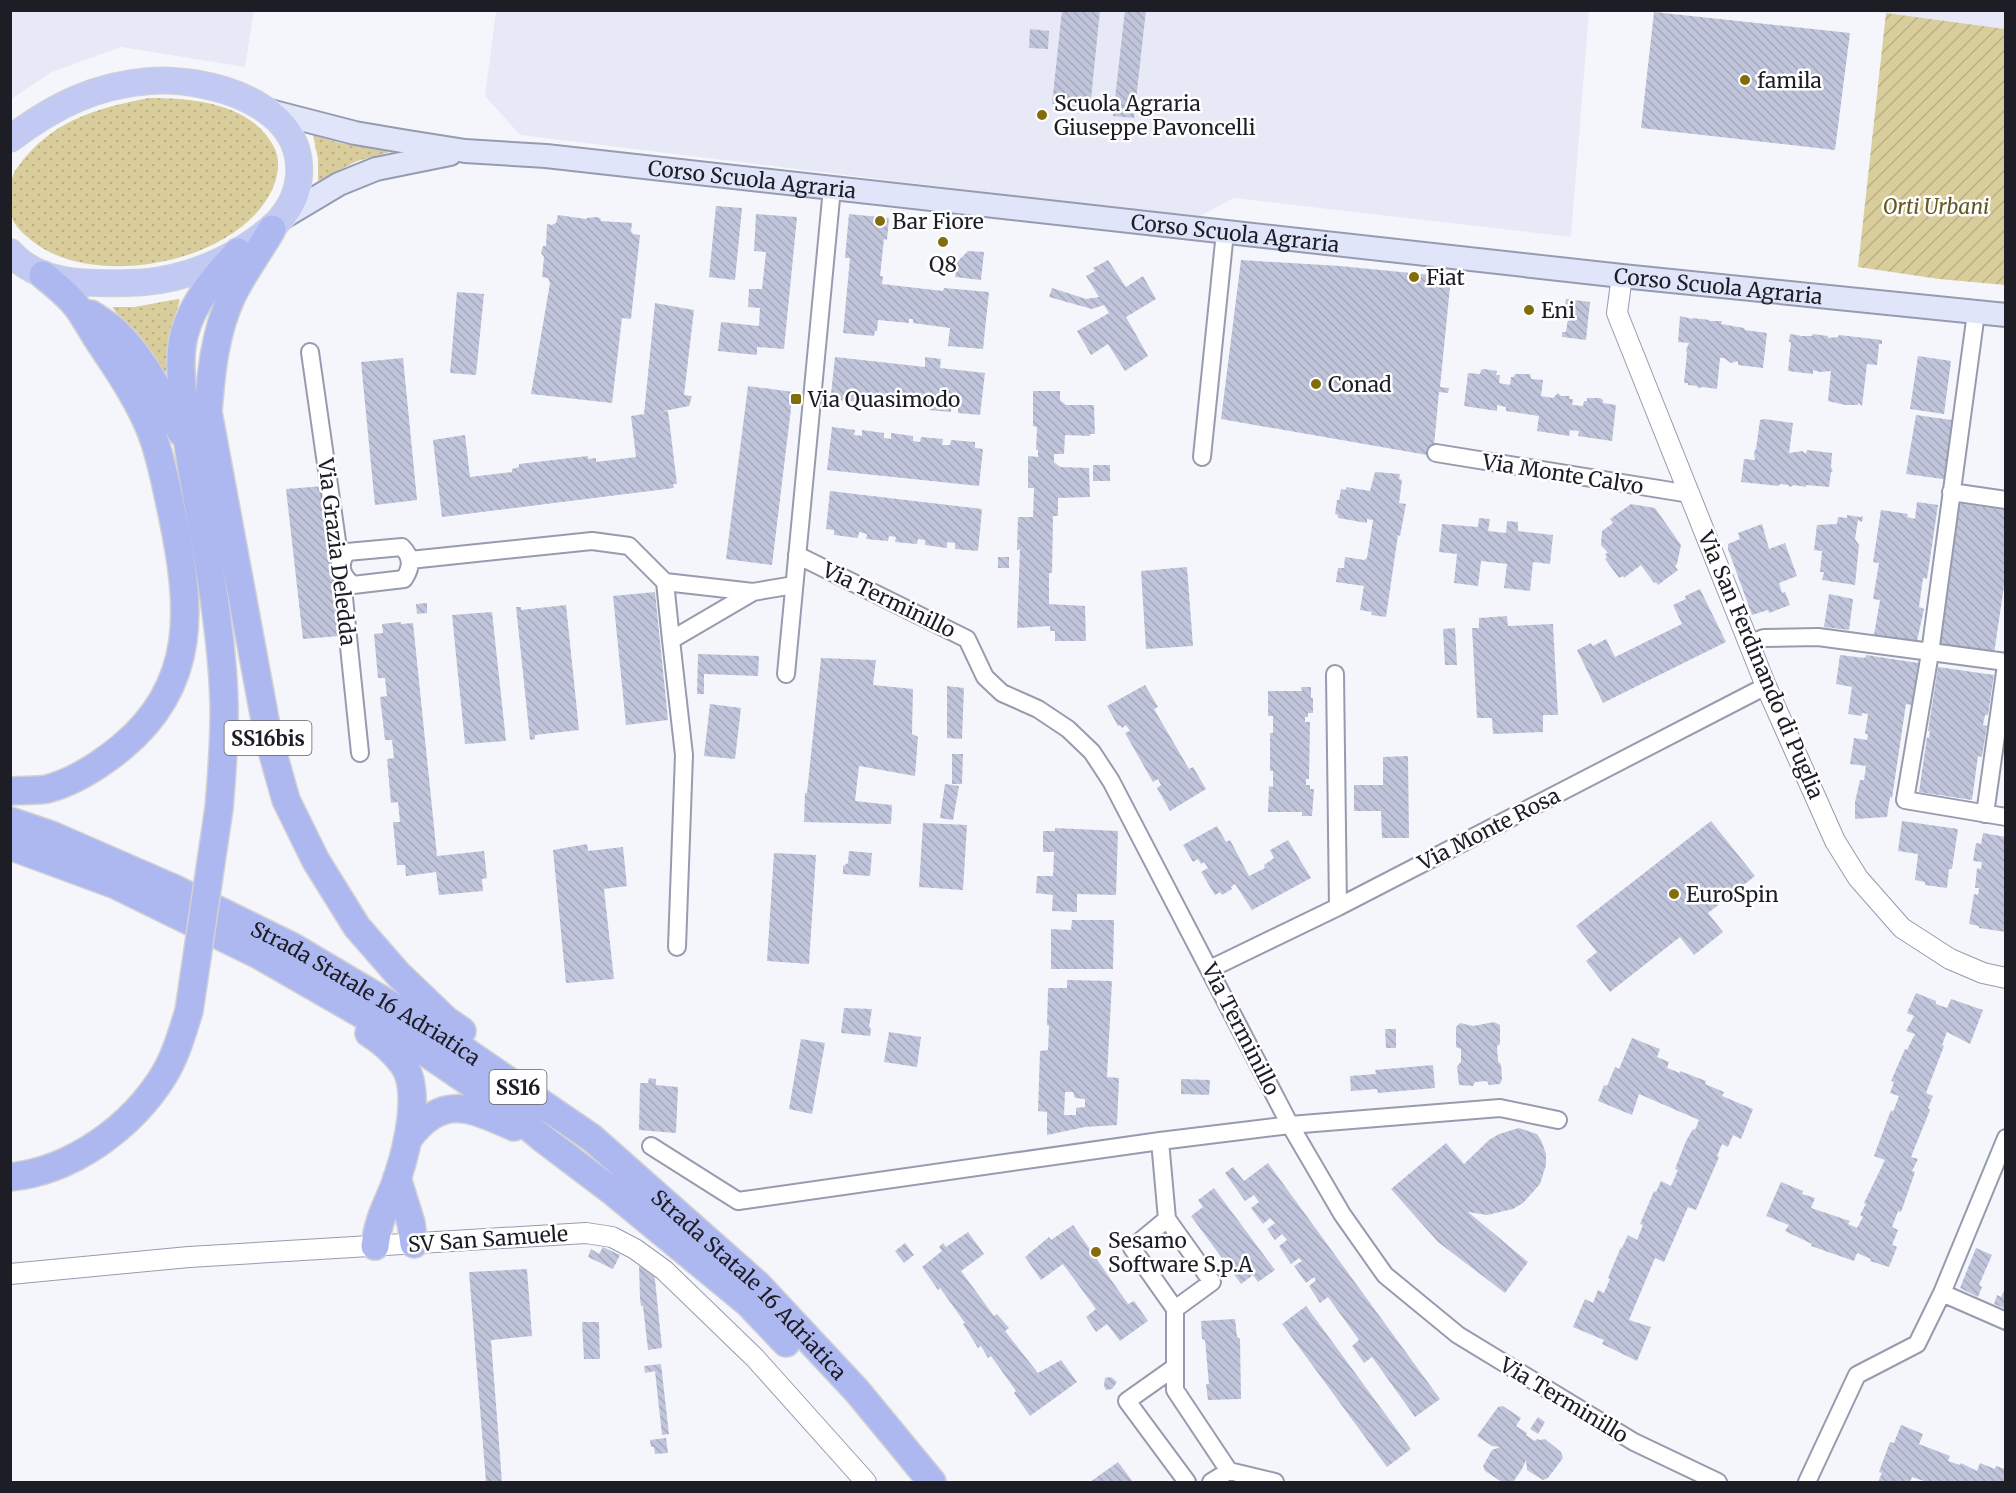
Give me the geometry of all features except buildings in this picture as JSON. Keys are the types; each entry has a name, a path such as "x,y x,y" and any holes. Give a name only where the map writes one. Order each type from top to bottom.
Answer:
{"highway":[{"name":"SS16bis","path":"277,224 231,298 216,344 210,376 208,412 268,736 286,800 316,861 357,927 398,974 446,1020 538,1084 592,1138"},
{"name":"SS16bis","path":"10,1177 53,1168 87,1150 115,1131 141,1106 163,1076 178,1046 189,1011 219,808 224,750 224,714 220,643 208,560 186,441 181,364 184,336 193,312 208,284 238,252"},
{"name":"SS16bis","path":"43,275 75,303 113,330 134,354 152,378 186,441"},
{"name":"SS16bis","path":"10,791 46,789 80,776 109,758 138,734 156,712 172,682 181,651 186,619 181,556 161,464 152,434 134,395 75,303"},
{"name":"Strada Statale 16 Adriatica","path":"10,820 51,835 175,889 293,947 443,1036 592,1138 757,1284 857,1391 932,1482"},
{"name":"Strada Statale 16 Adriatica","path":"10,846 116,885 259,955 412,1044 501,1103 748,1303 848,1407 908,1482"},
{"path":"10,858 116,885"},
{"path":"259,955 282,980 381,1040 404,1065 410,1081 408,1139 397,1178 377,1225 375,1246"},
{"path":"408,1139 421,1122 440,1110 464,1108 486,1114 542,1138"},
{"path":"397,1178 411,1223 414,1244"}],"main road":[{"path":"10,140 69,101 109,88 150,81 193,82 231,92 266,110 355,133 465,151"},
{"path":"266,110 289,130 297,147 298,156 298,186 293,201 277,224"},
{"path":"13,257 43,275 70,282 138,283 184,275 213,265 238,252 339,184 376,169 465,151"},
{"name":"Corso Scuola Agraria","path":"465,151 546,156 1622,276 2006,315"}],"street":[{"name":"Via Terminillo","path":"786,674 832,188"},
{"path":"1202,457 1225,232"},
{"name":"Via San Ferdinando di Puglia","path":"1622,276 1617,313 1766,686 1835,842 1858,878 1902,928 1966,967 2006,978"},
{"path":"1976,313 1930,653 1905,800 2006,817"},
{"name":"Via Grazia Deledda","path":"310,352 341,569 360,753"},
{"name":"Via Monte Calvo","path":"1436,453 1690,494"},
{"path":"1951,492 2006,500"},
{"path":"410,560 592,541 629,546 665,582 753,592 794,585"},
{"path":"402,547 410,560 410,571 404,579 353,585 346,579 341,569 342,559 347,552 402,547"},
{"name":"Via Terminillo","path":"797,555 967,639 985,677 1002,693 1038,709 1068,729 1092,752 1111,781 1290,1125 1342,1214 1385,1275 1458,1335 1634,1442 1718,1482"},
{"path":"665,582 684,755 677,947"},
{"path":"671,640 753,592"},
{"path":"1750,644 1764,638 1818,637 2006,664 1985,814"},
{"path":"1335,674 1338,907"},
{"name":"Via Monte Rosa","path":"1210,969 1338,907 1766,686"},
{"path":"651,1146 738,1201 1160,1141 1290,1125 1500,1108 1558,1120"},
{"path":"1807,1482 1857,1374 1917,1344 1942,1293 2006,1138"},
{"path":"1160,1141 1167,1219 1212,1282 1175,1309"},
{"path":"1167,1219 1132,1248 1175,1309 1175,1390 1229,1471 1275,1482"},
{"name":"SV San Samuele","path":"10,1274 189,1257 586,1233 612,1237 635,1249 664,1270 755,1358 866,1482"},
{"path":"1942,1293 2006,1321"},
{"path":"1175,1367 1127,1401 1187,1482"},
{"path":"1211,1482 1229,1471"}],"shaded area":[{"path":"11,10 254,11 245,67 121,47 52,72 11,99"},
{"name":"Scuola Agraria Giuseppe Pavoncelli","path":"496,11 1589,11 1571,237 1234,198 1196,218 520,135 485,96"},
{"path":"1860,11 2005,11 2005,29 1886,13"}],"green space":[{"name":"Orti Urbani","path":"1886,13 2005,29 2005,285 1939,279 1858,267"},
{"path":"149,98 184,99 219,106 236,112 264,132 276,152 278,168 272,190 254,215 228,236 196,252 161,262 125,266 89,264 57,256 23,233 16,226 10,212 11,187 14,172 30,152 59,128 76,119 93,112"},
{"path":"313,135 340,143 390,152 357,161 318,181 318,159"},
{"path":"180,300 168,344 166,372 163,372 112,307 134,307"}],"place":[{"name":"famila","path":"1745,80"},
{"name":"Scuola Agraria Giuseppe Pavoncelli","path":"1042,115"},
{"name":"Bar Fiore","path":"880,221"},
{"name":"Q8","path":"943,242"},
{"name":"Fiat","path":"1414,277"},
{"name":"Eni","path":"1529,310"},
{"name":"Conad","path":"1316,384"},
{"name":"Via Quasimodo","path":"796,399"},
{"name":"EuroSpin","path":"1674,894"},
{"name":"Sesamo Software S.p.A","path":"1096,1252"}]}
